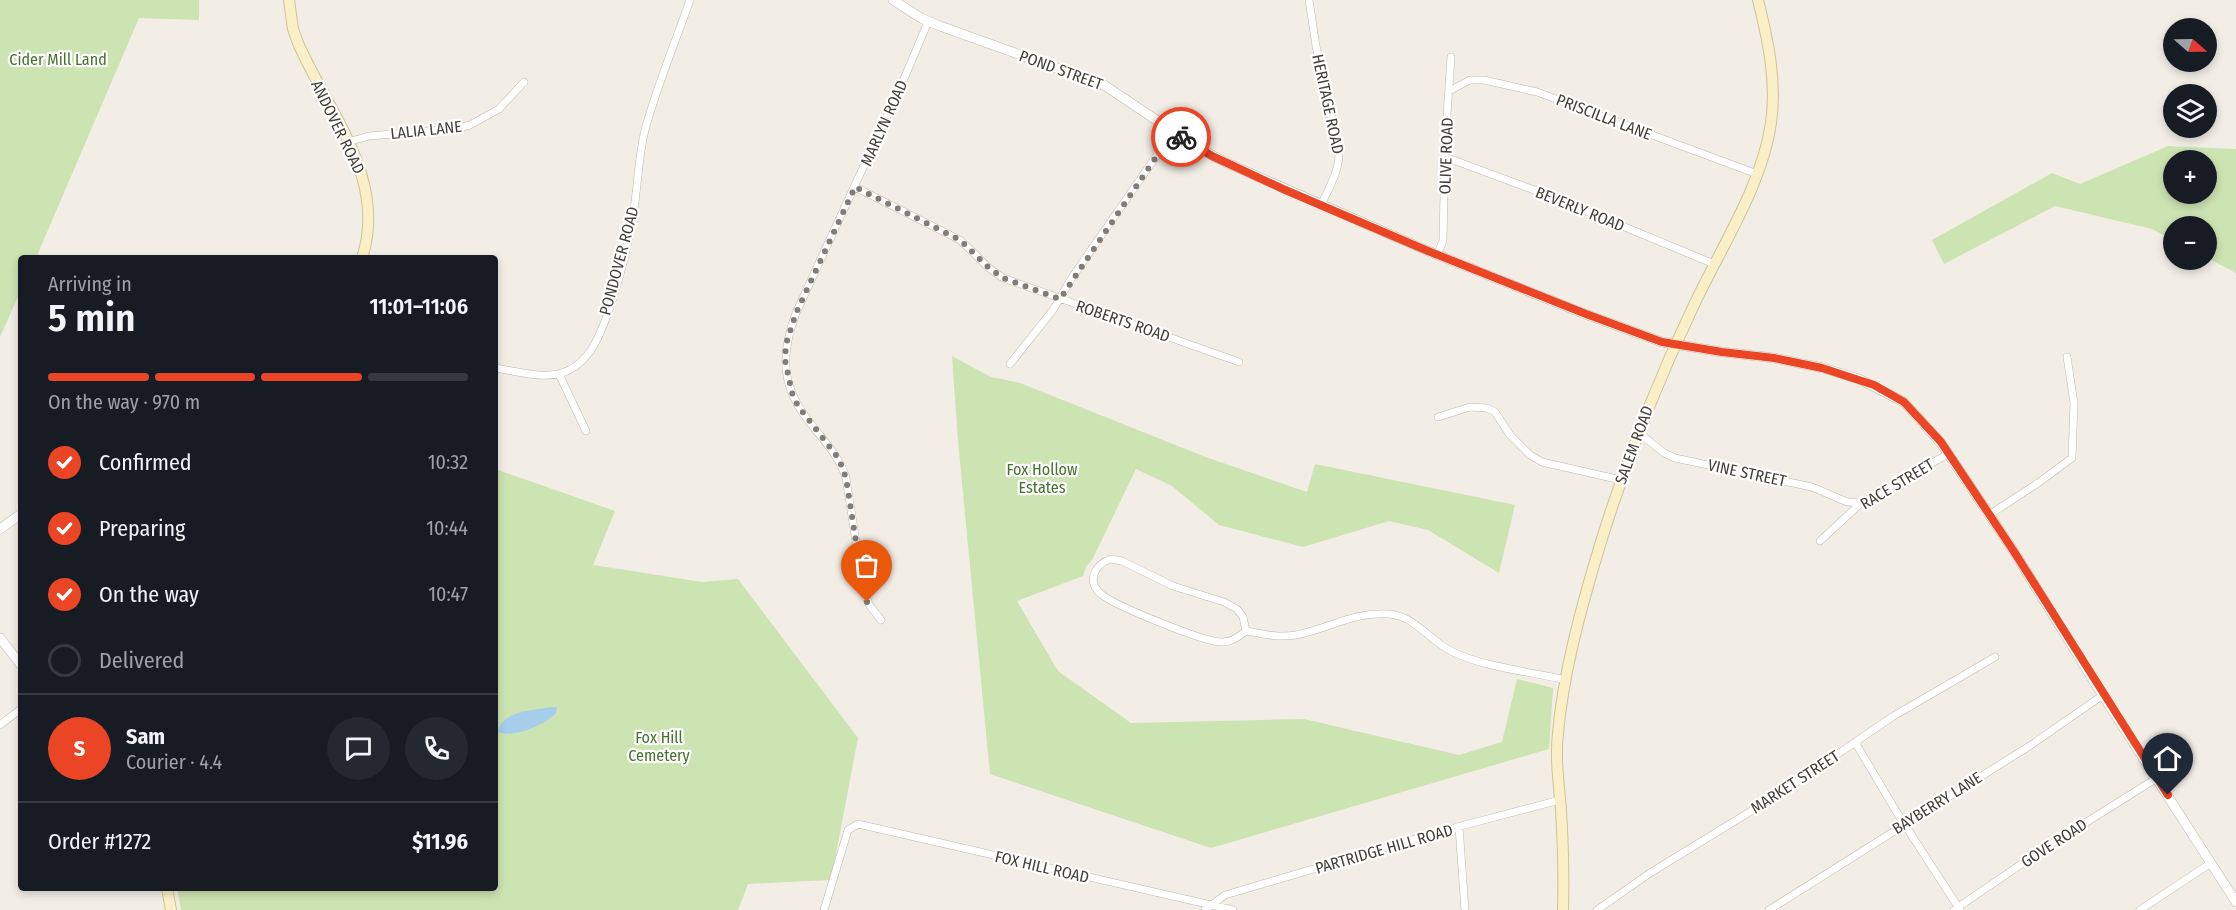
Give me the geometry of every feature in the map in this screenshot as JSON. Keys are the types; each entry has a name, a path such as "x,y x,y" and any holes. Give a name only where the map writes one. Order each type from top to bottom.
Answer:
{"main road":[{"name":"ANDOVER ROAD","path":"289,0 298,44 348,142 362,175 370,206 367,240 363,255"},
{"name":"SALEM ROAD","path":"1563,910 1557,767 1558,733 1566,680 1581,612 1638,432 1676,344 1757,174 1768,139 1774,91 1765,28 1758,0"},
{"path":"168,891 171,910"}],"street":[{"name":"PONDOVER ROAD","path":"559,374 572,369 585,358 595,344 602,326 631,227 640,151 646,128 690,0"},
{"name":"POND STREET","path":"893,0 928,22 1104,85 1198,148 1227,163 1437,255 1662,342 1774,358 1822,368 1859,379 1904,402 1926,425 1948,454 2013,550 2236,902"},
{"name":"HERITAGE ROAD","path":"1309,0 1316,46 1340,161 1322,206"},
{"name":"MARLYN ROAD","path":"881,620 870,606 864,593 846,478 830,446 798,406 792,393 785,360 786,344 796,313 928,22"},
{"name":"OLIVE ROAD","path":"1437,255 1443,241 1451,57"},
{"name":"PRISCILLA LANE","path":"1449,91 1470,80 1484,80 1538,92 1757,174"},
{"name":"LALIA LANE","path":"348,142 369,136 454,129 470,125 485,119 499,109 524,82"},
{"path":"1010,364 1060,299 1173,132"},
{"name":"BEVERLY ROAD","path":"1445,157 1550,196 1714,264"},
{"name":"ROBERTS ROAD","path":"855,187 960,240 1003,278 1239,362"},
{"path":"1989,515 2072,458 2074,404 2067,357"},
{"path":"498,368 559,374 586,431"},
{"path":"1438,417 1470,407 1487,408 1495,412 1509,435 1530,455 1542,462 1621,480"},
{"name":"VINE STREET","path":"1638,432 1664,453 1675,458 1812,488 1847,502 1861,503"},
{"name":"RACE STREET","path":"1820,541 1861,503 1948,454"},
{"path":"0,529 18,516"},
{"path":"1111,559 1122,561 1173,586 1224,602 1237,609 1243,618 1246,631 1234,641 1220,643 1159,623 1101,594 1094,583 1094,572 1100,563 1111,559"},
{"path":"1246,631 1274,637 1297,635 1354,616 1373,613 1391,614 1414,622 1449,650 1469,658 1566,680"},
{"path":"0,638 18,661"},
{"name":"MARKET STREET","path":"1597,910 1650,873 1779,794 1892,717 1995,657"},
{"name":"BAYBERRY LANE","path":"1769,910 2031,745 2103,695"},
{"path":"0,725 18,711"},
{"path":"1855,742 1957,909"},
{"name":"GOVE ROAD","path":"1957,909 2042,850 2157,778"},
{"name":"PARTRIDGE HILL ROAD","path":"1208,907 1225,895 1560,800"},
{"name":"FOX HILL ROAD","path":"824,910 848,830 858,824 1208,907 1233,910"},
{"path":"1459,827 1465,910"},
{"path":"2140,910 2211,863"}],"green space":[{"name":"Cider Mill Land","path":"0,0 199,0 199,20 139,18 37,255 18,255 18,297 0,337"},
{"path":"2168,146 2236,149 2236,273 2217,263 2217,216 2163,216 2163,235 2152,229 2055,206 1944,264 1932,240 2052,173 2080,184"},
{"name":"Fox Hollow Estates","path":"952,356 991,377 1020,383 1203,456 1307,492 1315,464 1515,505 1499,573 1428,530 1389,521 1303,547 1219,525 1172,486 1136,469 1083,576 1017,601 1058,671 1131,723 1304,719 1459,755 1502,742 1517,679 1553,688 1549,749 1211,848 990,774"},
{"name":"Fox Hill Cemetery","path":"498,470 615,511 593,565 702,582 738,579 858,738 831,880 748,884 738,910 181,910 178,891 498,891"}],"water":[{"path":"557,707 556,713 537,726 512,734 498,732 500,725 512,716"}],"way so far":[{"path":"867,602 846,478 839,459 798,406 792,393 785,360 786,344 796,313 855,187 952,234 969,246 978,258 1003,278 1060,299 1071,279 1173,132 1181,137"}],"route":[{"path":"1181,137 1212,156 1283,189 1428,251 1662,342 1774,358 1822,368 1874,385 1904,402 1941,442 2013,550 2098,688 2168,795"}]}
